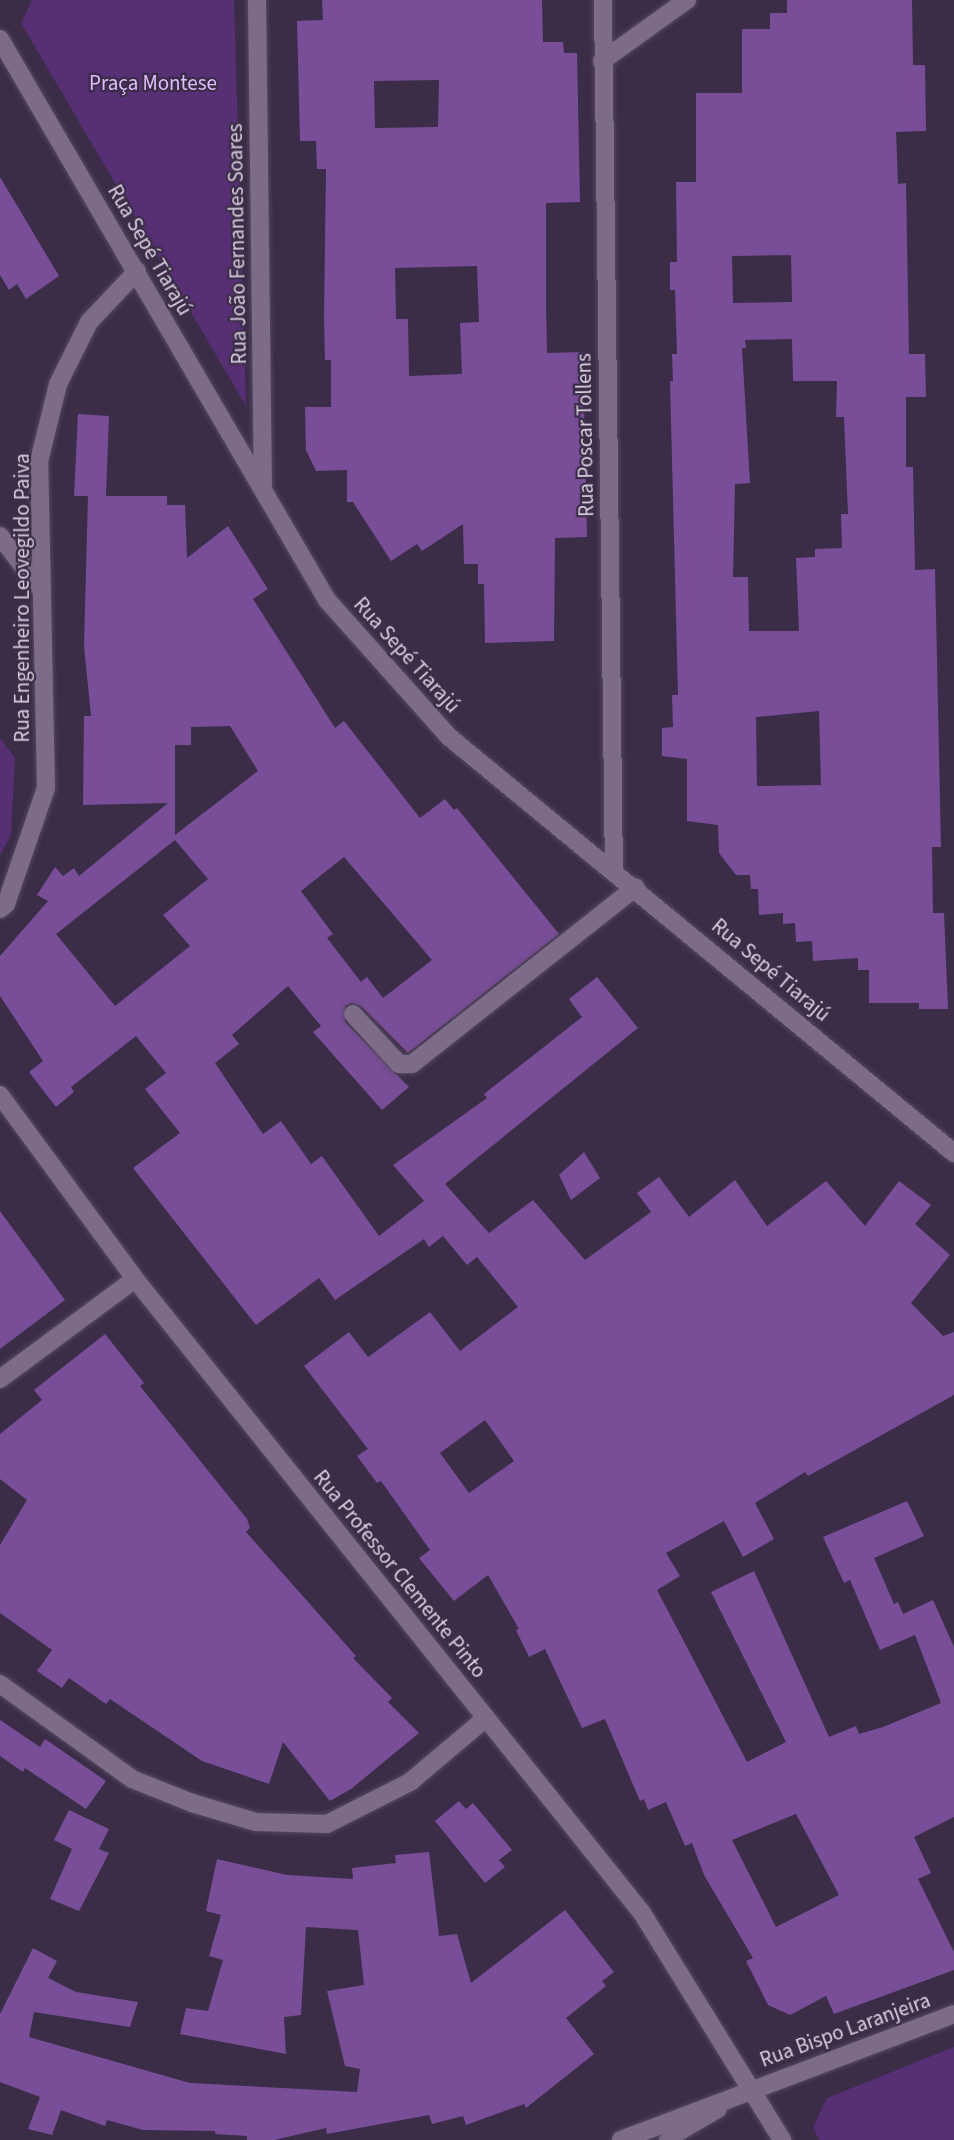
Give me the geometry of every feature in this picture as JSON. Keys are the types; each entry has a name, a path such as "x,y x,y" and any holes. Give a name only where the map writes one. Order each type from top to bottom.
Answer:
{"street":[{"name":"Rua João Fernandes Soares","path":"257,0 263,488"},
{"name":"Rua Poscar Tollens","path":"603,0 614,870"},
{"path":"602,61 687,0"},
{"name":"Rua Sepé Tiarajú","path":"0,39 327,600 448,736 636,887 954,1153"},
{"name":"Rua Engenheiro Leovegildo Paiva","path":"0,909 6,903 46,788 39,461 58,384 89,322 137,271"},
{"path":"0,536 40,588"},
{"path":"352,1014 399,1064 412,1064 636,887"},
{"name":"Rua Professor Clemente Pinto","path":"0,1095 135,1280 642,1913 782,2140"},
{"path":"0,1379 135,1280"},
{"path":"0,1684 132,1779 192,1803 256,1822 327,1824 410,1782 486,1718"},
{"name":"Rua Bispo Laranjeira","path":"621,2140 954,2014"}],"lane":[{"path":"666,2140 752,2089"}],"green space":[{"name":"Praça Montese","path":"32,0 234,0 246,406 21,23"},
{"path":"0,738 15,758 11,835 0,855"},
{"path":"954,2047 954,2140 819,2140 813,2127 827,2098"}],"building":[{"path":"322,0 542,0 543,42 563,42 564,53 577,53 580,202 546,203 547,353 583,352 587,537 555,538 554,641 485,643 484,584 478,584 478,564 464,564 463,524 422,551 417,544 391,561 353,502 347,502 347,470 316,471 306,450 305,407 331,407 331,360 325,360 326,169 317,169 316,141 300,141 297,21 323,20","holes":["439,80 438,127 375,128 374,81","477,266 479,322 460,323 462,374 409,376 408,319 396,319 395,268"]},
{"path":"787,0 912,0 913,65 925,65 926,131 896,132 898,184 906,183 909,354 925,354 926,397 906,397 906,467 913,467 915,570 935,569 941,847 932,847 933,913 944,913 948,1009 919,1009 919,1003 869,1003 869,970 858,970 858,958 813,961 812,941 796,942 795,923 783,924 783,913 759,915 758,889 751,889 750,875 736,875 719,853 718,825 687,821 687,759 662,756 662,728 673,727 672,695 678,695 670,381 673,381 672,354 677,354 675,290 670,290 670,262 677,262 676,182 696,182 696,93 742,93 742,29 770,29 770,13 787,13","holes":["791,255 792,302 733,303 732,256","792,339 793,381 837,381 836,417 844,417 848,514 841,514 842,548 815,549 815,557 796,558 799,631 749,631 748,577 733,577 735,484 750,483 742,348 746,348 745,340","819,711 821,785 757,786 756,717"]},
{"path":"0,177 59,276 26,299 17,284 9,290 0,275"},
{"path":"78,414 109,416 106,496 167,496 167,505 185,505 187,558 228,526 268,589 253,599 335,728 344,721 420,818 445,799 454,810 457,808 559,934 408,1053 361,1006 351,1003 345,1006 345,1022 409,1087 382,1110 313,1032 321,1026 288,986 232,1035 239,1044 215,1063 263,1134 281,1121 311,1164 322,1156 379,1236 424,1201 393,1165 487,1098 484,1094 582,1017 569,999 597,977 638,1028 445,1184 489,1233 533,1200 585,1260 651,1212 637,1193 659,1177 689,1217 735,1180 767,1226 826,1181 865,1226 899,1181 931,1205 915,1224 950,1255 911,1303 943,1336 954,1332 954,1395 808,1476 805,1472 755,1503 774,1539 743,1557 724,1521 666,1553 680,1576 657,1590 747,1762 786,1742 711,1592 754,1571 829,1737 856,1726 859,1734 883,1727 941,1703 915,1635 880,1650 850,1580 844,1583 823,1537 907,1501 924,1536 874,1558 894,1604 898,1602 903,1614 933,1600 954,1647 954,1817 914,1837 931,1873 918,1879 954,1952 954,1970 834,2014 826,1996 790,2015 768,2005 746,1961 753,1958 704,1875 692,1843 685,1846 666,1802 648,1810 644,1799 640,1801 605,1719 582,1728 545,1649 529,1657 516,1630 519,1629 488,1575 454,1601 419,1558 430,1550 381,1481 377,1483 357,1456 368,1449 304,1366 349,1332 368,1357 430,1312 460,1351 518,1307 477,1257 467,1265 443,1236 429,1247 424,1239 335,1300 319,1278 256,1325 133,1168 180,1133 145,1089 166,1073 136,1036 71,1087 74,1092 56,1107 29,1072 43,1061 0,996 0,956 48,901 37,895 55,867 63,876 74,868 79,876 168,803 83,805 84,716 91,716 84,646 88,496 74,496","holes":["230,726 258,771 175,835 175,745 191,745 191,727","175,840 208,879 163,915 190,946 115,1006 56,934","344,857 432,960 383,998 367,977 361,982 327,938 333,934 301,891","485,1420 514,1461 469,1493 440,1453","796,1814 839,1895 776,1927 732,1840"]},
{"path":"584,1152 600,1178 571,1200 559,1175"},
{"path":"0,1211 65,1300 0,1349"},
{"path":"105,1334 144,1383 140,1386 247,1519 250,1528 246,1532 356,1656 353,1658 392,1698 388,1702 419,1733 351,1789 330,1801 283,1742 269,1784 202,1761 110,1699 106,1704 69,1678 62,1688 37,1671 52,1650 0,1613 0,1545 27,1500 0,1479 0,1434 42,1400 34,1390"},
{"path":"0,1720 40,1747 45,1739 106,1781 86,1809 25,1768 23,1772 0,1756"},
{"path":"459,1801 466,1809 473,1803 512,1850 499,1860 505,1867 485,1883 435,1821"},
{"path":"69,1810 109,1829 99,1849 109,1853 79,1911 50,1899 72,1849 54,1840"},
{"path":"429,1852 439,1936 457,1934 471,1983 565,1910 614,1972 602,1981 606,1986 566,2018 594,2054 526,2108 524,2104 466,2125 463,2116 432,2124 429,2115 327,2134 326,2128 274,2140 247,2140 247,2136 215,2134 215,2131 143,2130 107,2120 105,2126 61,2110 52,2135 28,2129 40,2097 0,2082 0,2014 33,1948 57,1961 48,1978 76,1992 138,2002 130,2027 34,2012 29,2037 190,2083 357,2092 360,2069 345,2066 327,1991 364,1985 358,1930 306,1927 301,2015 284,2017 286,2054 180,2034 186,2008 208,2011 223,1960 209,1956 221,1915 206,1911 217,1859 287,1875 353,1879 352,1868 396,1863 395,1855"}]}
